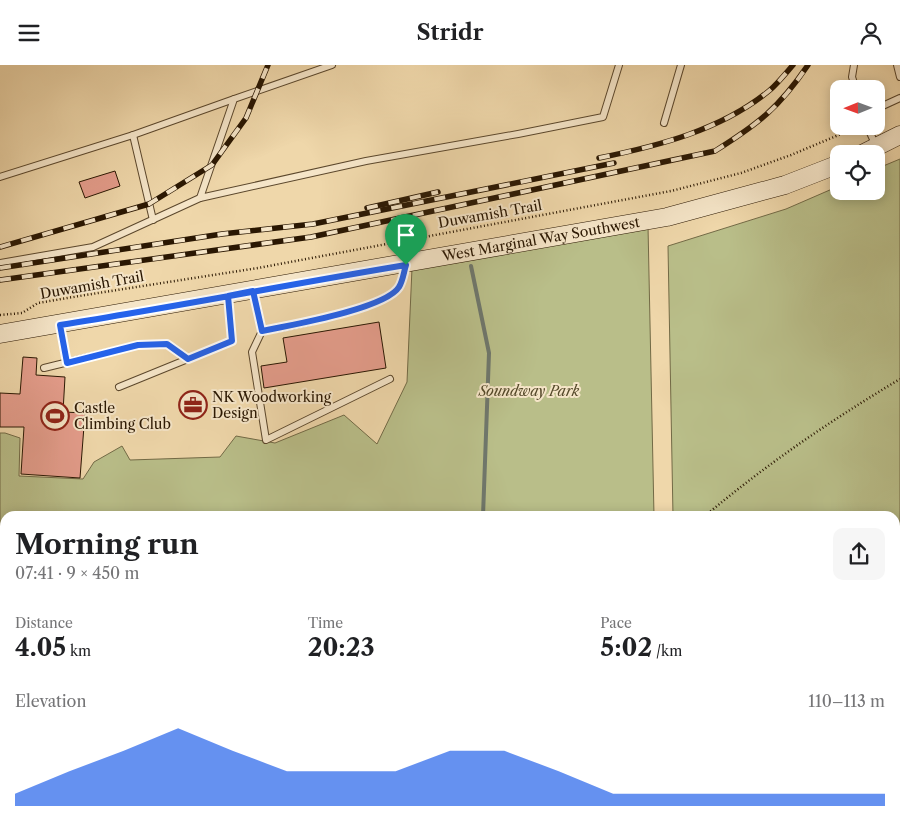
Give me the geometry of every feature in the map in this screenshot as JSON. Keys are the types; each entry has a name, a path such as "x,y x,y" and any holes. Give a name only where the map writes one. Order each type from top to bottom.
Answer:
{"main road":[{"path":"879,145 900,135"},
{"name":"West Marginal Way Southwest","path":"0,334 406,265 667,217 785,185 830,168"}],"lane":[{"path":"0,177 133,135 332,65"},
{"path":"0,263 93,247 200,198 366,161 518,135 603,117 619,65"},
{"path":"664,123 681,65"},
{"path":"853,80 854,65"},
{"path":"897,65 900,77"},
{"path":"200,198 234,99"},
{"path":"885,105 900,99"},
{"path":"133,135 153,220"},
{"path":"262,331 354,310 384,298 399,287 406,265"},
{"path":"253,291 262,331 252,351 266,440 390,379"},
{"path":"119,387 232,341 228,296"},
{"path":"60,325 67,363"},
{"path":"44,368 138,345 167,344 188,359"}],"path":[{"name":"Duwamish Trail","path":"0,315 22,313 38,303 251,269 671,191 722,178 783,158 838,135"},
{"path":"711,511 758,472 844,412 900,379"}],"green space":[{"path":"900,159 900,511 673,511 668,246 786,209 830,190 830,200 885,200 885,165"},
{"name":"Soundway Park","path":"648,226 654,511 0,511 0,433 20,438 19,476 83,479 94,462 122,446 130,460 220,457 236,436 275,443 344,415 377,444 407,382 412,268"}],"building":[{"path":"115,171 120,186 85,198 79,182"},
{"path":"379,322 386,368 264,388 261,366 287,362 283,338"},
{"name":"Castle Climbing Club","path":"23,357 37,358 36,375 65,377 63,412 85,413 80,478 21,474 24,427 0,427 0,393 20,394"}],"waterway":[{"path":"471,266 489,353 483,511"}],"railway":[{"path":"0,247 149,204 212,165 246,118 268,65"},
{"path":"599,158 689,135 731,116 773,87 793,65"},
{"path":"0,280 311,237 715,151 767,114 787,93 808,65"},
{"path":"0,268 222,234 313,224 614,163"},
{"path":"367,208 438,192"}],"place":[{"name":"NK Woodworking Design","path":"193,405"},
{"name":"Castle Climbing Club","path":"55,416"}],"route":[{"path":"406,265 253,291 60,325 67,363 138,345 167,344 188,359 232,341 228,296 253,291 262,331 354,310 384,298 399,287 406,265"}]}
